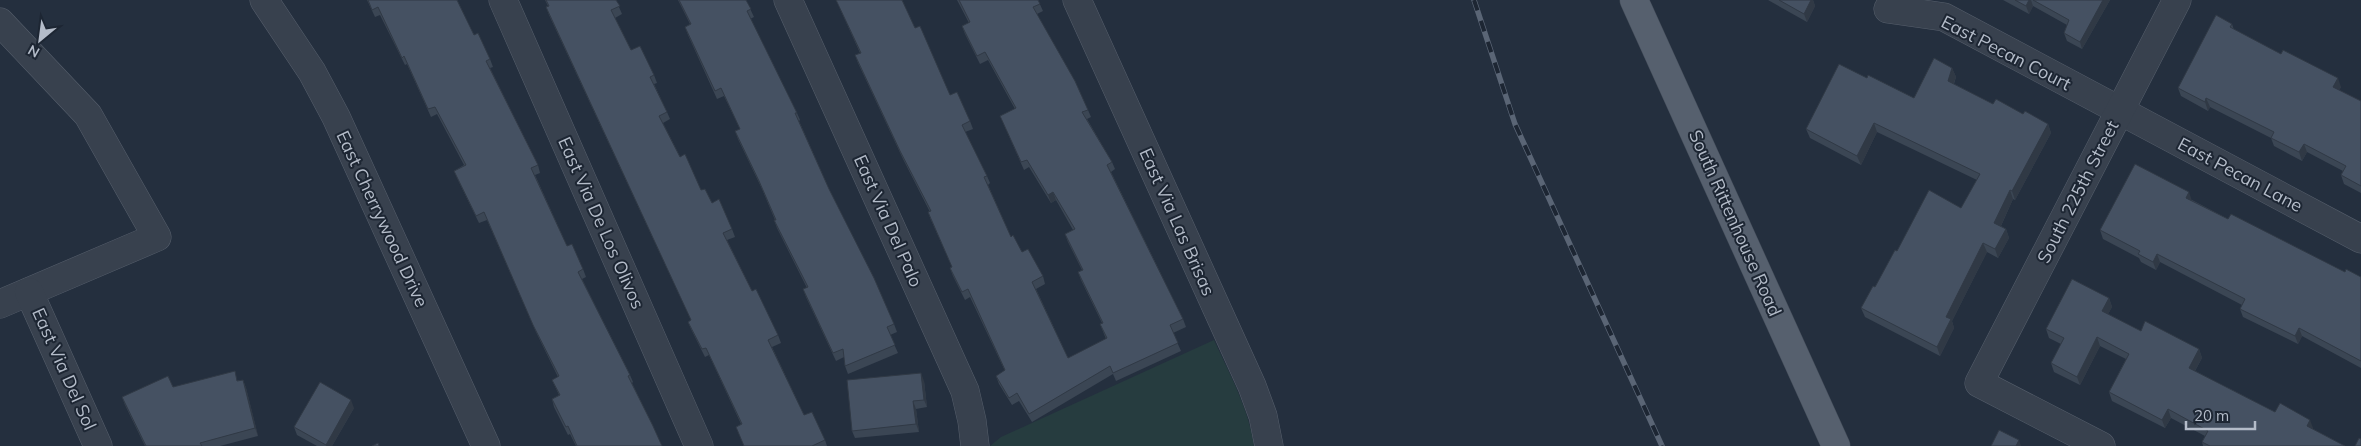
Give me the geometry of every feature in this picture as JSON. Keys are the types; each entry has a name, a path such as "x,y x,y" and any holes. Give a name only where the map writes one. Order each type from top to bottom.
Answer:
{"main road":[{"name":"South Rittenhouse Road","path":"1634,0 1836,446"}],"street":[{"name":"East Cherrywood Drive","path":"264,0 312,72 336,116 486,446"},
{"name":"East Via De Los Olivos","path":"503,0 699,446"},
{"name":"East Via Del Palo","path":"788,0 965,391 975,446"},
{"name":"East Via Las Brisas","path":"1077,0 1252,386 1263,416 1269,446"},
{"name":"South 225th Street","path":"2101,446 1979,383 2176,0"},
{"name":"East Pecan Court","path":"1888,9 1944,17 2119,112"},
{"path":"0,22 88,115 157,236 0,304"},
{"name":"East Pecan Lane","path":"2119,112 2361,239"},
{"name":"East Via Del Sol","path":"29,292 98,446"}],"green space":[{"path":"1214,340 1248,418 1254,446 990,446 1001,437"}],"building":[{"path":"368,0 457,0 474,35 478,33 490,59 486,61 538,165 531,168 567,246 572,244 583,269 578,272 630,375 628,376 662,446 577,446 552,399 560,395 552,380 559,376 533,325 484,212 476,216 454,171 466,165 435,107 428,109 404,56 402,58 378,7 372,10"},
{"path":"546,0 616,0 620,6 611,10 631,50 640,46 654,75 650,77 667,112 659,116 680,157 685,154 701,190 705,189 712,203 719,199 732,229 723,233 752,291 756,289 778,335 768,340 804,415 812,412 825,440 812,446 744,446 736,427 742,424 706,348 702,349 688,322 691,320 546,7 549,6"},
{"path":"679,0 746,0 751,9 747,11 797,113 795,113 829,189 874,278 894,324 887,327 895,345 845,366 843,349 833,353 803,289 808,287 774,220 776,220 735,131 740,129 721,88 715,91 685,27 691,24"},
{"path":"836,0 902,0 915,28 920,26 950,95 957,92 970,121 962,125 987,176 984,177 1011,237 1013,235 1022,252 1028,249 1043,276 1032,282 1068,358 1107,338 1100,324 1103,323 1078,272 1083,270 1065,234 1075,229 1053,192 1048,195 1027,160 1021,162 1000,116 1016,108 985,52 977,56 962,26 970,22 959,0 1038,0 1040,4 1033,7 1075,81 1088,110 1082,112 1112,162 1107,165 1183,319 1170,325 1178,343 1113,373 1110,366 1029,414 1017,393 1009,398 996,376 1005,370 968,289 962,292 950,268 952,267 928,212 931,211 900,151 855,55 861,53"},
{"path":"1779,0 1811,0 1804,14"},
{"path":"2015,0 2029,0 2026,6"},
{"path":"2033,0 2103,0 2080,42 2064,33 2069,20"},
{"path":"2216,15 2232,24 2230,27 2281,54 2283,50 2338,78 2333,87 2361,101 2361,186 2341,175 2346,166 2304,144 2299,152 2271,138 2274,132 2206,98 2205,102 2178,88"},
{"path":"1934,58 1952,68 1948,81 1993,104 1996,99 2023,114 2025,111 2048,124 2012,191 2010,190 1994,223 2006,229 1995,249 1983,243 1946,317 1951,319 1937,347 1861,308 1895,250 1897,251 1929,190 1961,208 1980,174 1874,123 1857,156 1806,129 1839,64 1867,78 1868,75 1914,98"},
{"path":"2135,164 2189,192 2186,198 2228,219 2231,214 2345,272 2346,269 2361,277 2361,361 2299,328 2295,336 2240,309 2245,299 2157,254 2153,262 2138,254 2140,251 2100,230"},
{"path":"2072,279 2109,298 2102,311 2141,331 2145,321 2199,349 2189,368 2275,412 2280,403 2310,420 2307,426 2345,446 2210,446 2202,442 2208,431 2168,409 2162,420 2109,392 2129,354 2097,337 2077,377 2051,363 2064,338 2046,329"},
{"path":"235,371 237,381 243,380 255,428 200,443 202,446 146,446 122,397 168,376 173,387"},
{"path":"921,373 924,400 913,401 916,424 852,431 847,380"},
{"path":"320,382 351,400 326,445 294,427"},
{"path":"1999,430 2019,440 2016,446 1991,446"},
{"path":"2359,438 2361,439 2361,446 2355,446"}],"railway":[{"path":"1474,0 1515,124 1662,446"}]}
